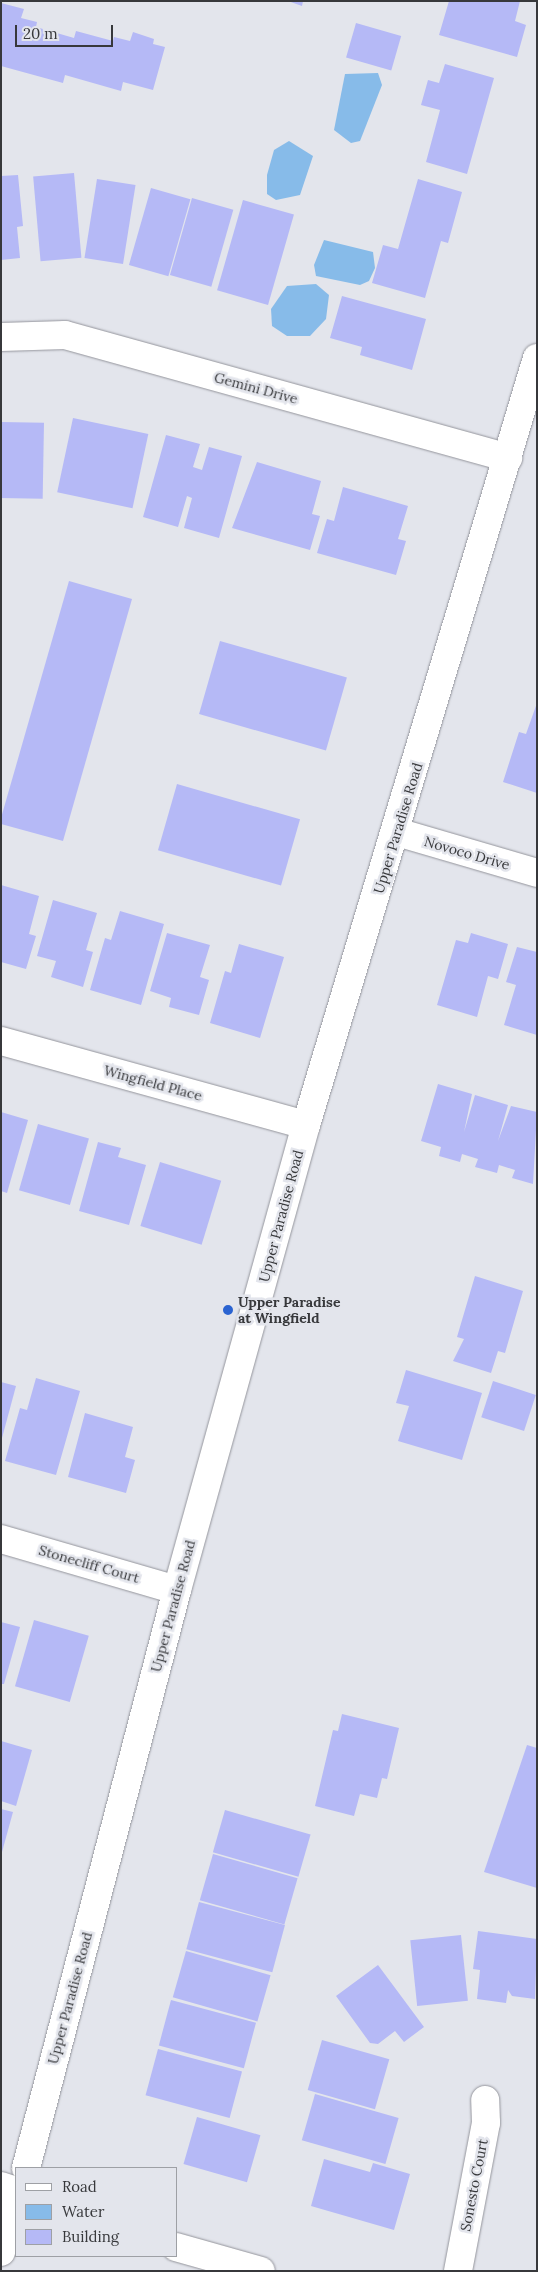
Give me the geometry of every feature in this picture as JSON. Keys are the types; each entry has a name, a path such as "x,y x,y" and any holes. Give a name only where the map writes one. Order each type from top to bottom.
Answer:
{"main road":[{"name":"Gemini Drive","path":"1,337 65,335 508,458"},
{"name":"Upper Paradise Road","path":"26,2167 176,1590 306,1125 397,832 537,358"},
{"name":"Novoco Drive","path":"397,832 537,873"},
{"name":"Wingfield Place","path":"1,1041 306,1125"},
{"name":"Stonecliff Court","path":"1,1539 176,1590"},
{"name":"Sonesto Court","path":"458,2271 486,2123 485,2100"},
{"path":"1,2186 15,2191"},
{"path":"1,2252 15,2206"},
{"path":"178,2248 261,2271"}],"water":[{"path":"378,73 382,85 360,141 351,143 334,130 345,74"},
{"path":"289,141 313,156 300,195 276,200 267,194 267,175 274,150"},
{"path":"324,240 373,252 375,268 369,281 360,285 316,276 314,265"},
{"path":"316,284 329,295 326,319 310,336 287,336 272,326 271,309 287,286"}],"building":[{"path":"288,1 303,1 302,6"},
{"path":"449,1 520,1 515,21 526,25 517,57 439,35"},
{"path":"1,3 24,9 21,18 37,22 36,27 74,38 76,31 113,41 114,37 130,41 133,32 154,39 153,44 165,47 153,90 123,82 121,91 65,75 63,83 1,66"},
{"path":"356,23 401,36 391,71 346,58"},
{"path":"445,64 494,78 467,174 426,162 440,110 421,105 428,80 439,83"},
{"path":"74,173 81,258 41,261 33,177"},
{"path":"18,175 23,226 17,227 20,258 1,260 1,176"},
{"path":"97,179 136,185 123,264 84,258"},
{"path":"418,179 462,192 448,243 441,241 425,298 372,283 383,245 398,249"},
{"path":"151,188 190,199 168,276 129,265"},
{"path":"192,198 233,210 211,287 170,275"},
{"path":"243,200 294,215 268,305 217,290"},
{"path":"342,296 426,319 412,370 360,355 362,347 330,338"},
{"path":"73,418 148,434 133,508 57,492"},
{"path":"1,422 44,423 43,499 1,498"},
{"path":"166,435 200,444 193,467 202,470 209,447 242,456 219,538 184,528 192,498 187,496 178,527 143,517"},
{"path":"257,462 321,481 312,514 320,516 310,550 232,528"},
{"path":"343,487 408,506 398,539 406,541 396,575 317,553 327,519 334,521"},
{"path":"69,581 132,599 63,841 1,824 1,818"},
{"path":"220,641 347,677 326,750 199,714"},
{"path":"537,703 537,793 503,782 519,732 526,734"},
{"path":"177,784 300,819 281,886 158,850"},
{"path":"1,885 39,896 29,934 36,936 26,969 1,962"},
{"path":"53,900 97,913 86,950 93,952 83,987 51,977 56,961 37,956"},
{"path":"120,911 164,924 141,1005 90,990 105,938 111,940"},
{"path":"167,933 210,945 200,977 209,980 199,1015 169,1007 171,998 150,991"},
{"path":"471,933 508,944 498,979 488,976 477,1017 437,1005 456,940 468,943"},
{"path":"239,944 284,957 260,1038 210,1023 225,971 231,973"},
{"path":"517,947 537,952 537,1035 504,1025 516,985 506,982"},
{"path":"438,1084 472,1094 464,1132 475,1095 508,1105 498,1141 511,1106 537,1112 533,1184 512,1178 515,1170 499,1165 497,1173 475,1167 478,1159 462,1154 460,1162 439,1156 441,1147 421,1141"},
{"path":"1,1112 28,1120 7,1193 1,1191"},
{"path":"38,1124 89,1139 70,1205 19,1190"},
{"path":"98,1142 121,1148 118,1157 146,1165 129,1225 79,1211"},
{"path":"160,1162 221,1181 202,1245 140,1226"},
{"path":"475,1276 523,1291 505,1353 498,1351 491,1373 453,1361 464,1339 457,1337"},
{"path":"406,1370 482,1393 462,1460 398,1441 409,1406 396,1403"},
{"path":"36,1378 80,1391 56,1475 5,1461 20,1408 27,1410"},
{"path":"493,1381 536,1395 524,1431 481,1417"},
{"path":"1,1382 16,1386 2,1438 1,1438"},
{"path":"85,1413 133,1427 125,1457 135,1460 126,1493 68,1477"},
{"path":"34,1620 89,1636 70,1702 15,1686"},
{"path":"1,1622 20,1627 4,1684 1,1684"},
{"path":"342,1714 399,1728 387,1779 382,1778 377,1798 360,1794 354,1816 315,1806 333,1730 338,1731"},
{"path":"1,1741 32,1750 16,1806 1,1801"},
{"path":"527,1745 537,1748 537,1888 484,1872"},
{"path":"1,1809 13,1812 2,1852 1,1852"},
{"path":"225,1810 311,1835 298,1877 213,1852"},
{"path":"213,1854 298,1878 284,1924 200,1900"},
{"path":"199,1902 285,1925 272,1972 186,1949"},
{"path":"478,1931 537,1939 535,1999 512,1996 508,1990 506,2003 477,1999 480,1970 473,1969"},
{"path":"461,1935 468,2001 417,2006 410,1940"},
{"path":"186,1951 271,1975 257,2021 173,1997"},
{"path":"378,1965 424,2027 404,2042 395,2031 378,2044 370,2043 336,1996"},
{"path":"171,2000 256,2023 244,2068 159,2045"},
{"path":"322,2040 389,2059 375,2109 308,2090"},
{"path":"158,2049 242,2072 230,2118 146,2095"},
{"path":"315,2094 399,2118 385,2164 302,2140"},
{"path":"197,2117 260,2135 247,2182 183,2164"},
{"path":"324,2159 370,2172 373,2163 410,2174 394,2230 311,2206"}],"place":[{"name":"Upper Paradise at Wingfield","path":"228,1310"}]}
